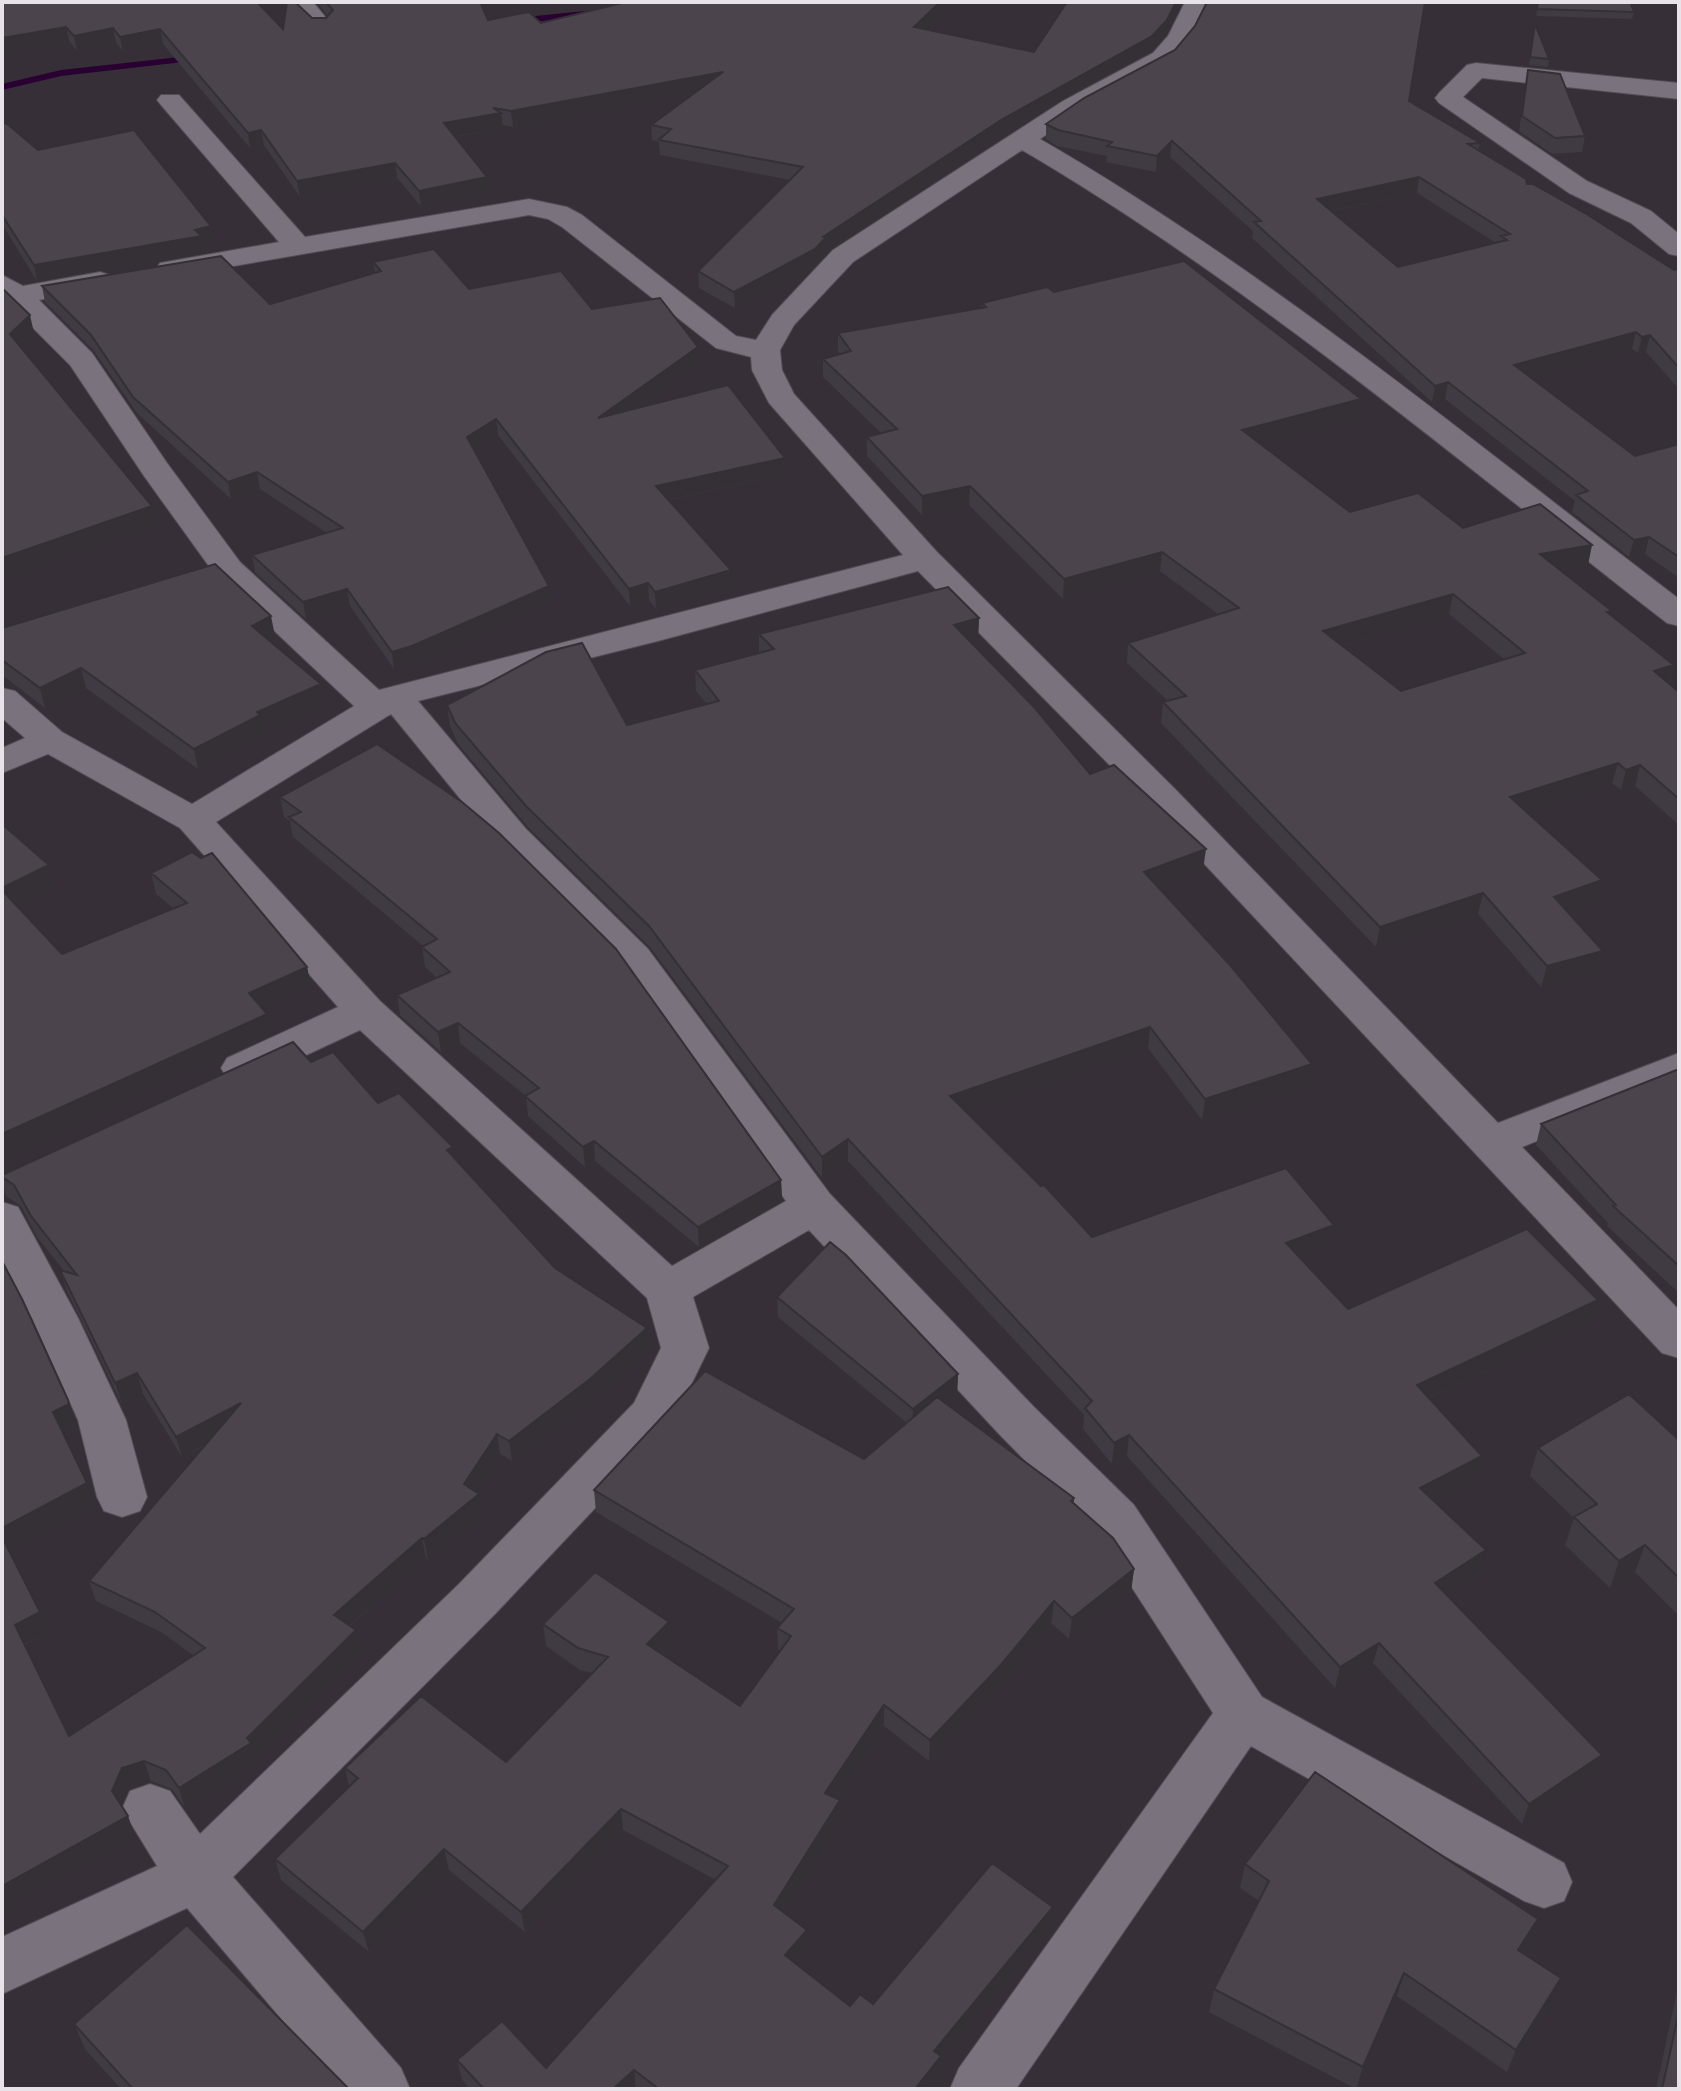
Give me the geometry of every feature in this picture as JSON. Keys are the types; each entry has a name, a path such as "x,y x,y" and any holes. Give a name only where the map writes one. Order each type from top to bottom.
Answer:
{"street":[{"path":"300,2 320,25"},
{"path":"1197,2 1179,39 1162,58 1072,106 843,256 782,321 765,350 767,370 780,397 925,559 1164,799 1679,1340"},
{"path":"1679,91 1476,70 1448,98 1578,187 1641,217 1679,248"},
{"path":"170,100 298,246"},
{"path":"1022,139 1118,195 1260,293 1679,616"},
{"path":"10,290 135,275 513,208 542,209 572,221 726,342 736,347 765,350"},
{"path":"1641,217 1679,217"},
{"path":"10,290 81,359 155,469 228,569 386,702 512,837 634,958 814,1206 1017,1421 1116,1520 1243,1714 1544,1882"},
{"path":"193,820 386,702 925,559"},
{"path":"2,699 49,740 193,820 365,1011 668,1290 685,1348 652,1416 478,1598 196,1876 2,1966"},
{"path":"2,762 49,740"},
{"path":"205,1085 365,1011"},
{"path":"1492,1142 1679,1068"},
{"path":"668,1290 814,1206"},
{"path":"2,1219 55,1318 102,1420 122,1497"},
{"path":"980,2089 1243,1714"},
{"path":"150,1809 196,1876 380,2089"}],"building":[{"path":"2,2 257,2 283,29 287,2 295,2 312,18 326,18 333,10 326,2 480,2 488,20 529,12 541,23 626,2 940,2 914,27 1034,52 1067,2 1176,2 1167,20 1152,36 1001,120 823,237 815,249 734,292 698,271 803,167 659,140 671,129 651,125 723,72 511,111 493,108 501,113 444,123 487,177 419,191 395,163 297,181 261,130 248,133 160,29 120,37 113,28 74,36 66,27 2,38"},
{"path":"1207,2 1425,2 1409,101 1480,143 1468,144 1526,179 1527,184 1533,184 1588,215 1674,270 1679,269 1679,368 1650,335 1642,337 1636,332 1514,365 1635,456 1679,444 1679,557 1649,537 1634,540 1576,495 1588,491 1448,382 1435,386 1254,222 1261,221 1172,141 1157,156 1107,146 1112,142 1058,130 1046,124 1084,98 1175,50 1195,26","holes":["1419,177 1510,234 1501,236 1507,240 1398,267 1317,199"]},
{"path":"1538,2 1630,2 1634,12 1537,9"},
{"path":"1535,24 1549,59 1530,57"},
{"path":"1528,70 1560,74 1585,136 1555,138 1522,116"},
{"path":"6,123 38,150 134,130 211,226 195,230 202,236 34,265 2,215 2,124"},
{"path":"434,249 469,289 561,271 592,309 660,298 698,347 598,418 728,385 785,458 656,486 731,570 655,592 648,583 629,589 496,419 467,437 549,586 392,652 347,589 303,602 252,555 343,528 257,472 228,482 133,397 91,335 42,286 221,256 270,304 381,271 373,262"},
{"path":"1184,261 1361,399 1242,430 1350,512 1418,493 1463,528 1540,504 1592,545 1540,554 1674,665 1654,671 1679,692 1679,799 1640,765 1626,770 1618,763 1510,797 1602,880 1554,897 1603,951 1547,966 1483,893 1380,927 1163,702 1186,696 1128,643 1239,608 1162,552 1064,579 970,486 922,496 867,437 897,429 823,359 851,351 838,333 986,307 982,303 1047,287 1054,292","holes":["1453,594 1525,653 1401,691 1323,631"]},
{"path":"2,288 30,315 10,334 152,506 2,558"},
{"path":"215,564 271,616 252,626 321,684 257,712 260,715 194,749 81,668 40,688 2,660 2,628"},
{"path":"948,587 979,618 954,625 1034,707 1090,774 1114,765 1206,849 1144,872 1230,965 1312,1064 1205,1099 1150,1027 950,1096 1041,1186 1044,1185 1092,1237 1286,1168 1334,1225 1286,1243 1348,1309 1527,1229 1598,1300 1417,1385 1482,1456 1420,1488 1486,1550 1435,1583 1602,1755 1529,1804 1379,1643 1340,1667 1129,1435 1114,1443 1085,1408 1092,1401 848,1139 822,1157 649,926 526,806 455,723 447,705 546,652 582,643 627,725 719,701 695,670 774,649 759,634"},
{"path":"377,744 462,802 499,833 616,949 781,1180 698,1227 594,1141 583,1147 525,1096 539,1088 458,1023 438,1032 397,995 450,972 422,947 437,939 289,817 301,812 280,797"},
{"path":"2,824 49,865 2,888"},
{"path":"192,852 201,858 212,853 307,967 249,993 267,1014 2,1134 2,890 62,954 187,903 151,873"},
{"path":"293,1042 311,1062 333,1052 378,1103 399,1093 453,1147 447,1150 555,1268 647,1328 590,1379 509,1441 497,1434 464,1484 479,1494 422,1538 334,1615 356,1630 247,1738 251,1743 179,1788 166,1770 144,1761 122,1768 112,1791 128,1816 2,1886 2,1537 40,1612 15,1625 69,1736 205,1648 155,1612 89,1581 241,1403 176,1437 137,1373 115,1383 60,1270 77,1275 31,1216 14,1185 2,1175"},
{"path":"1679,1069 1679,1266 1613,1206 1616,1205 1541,1124"},
{"path":"830,1242 846,1255 958,1374 913,1409 777,1297"},
{"path":"2,1261 68,1400 69,1404 53,1412 87,1483 2,1528"},
{"path":"705,1371 864,1459 937,1397 1074,1498 1071,1501 1113,1538 1134,1569 1072,1618 1054,1601 999,1667 930,1740 884,1705 825,1793 840,1800 774,1905 807,1930 785,1955 850,2006 860,1994 873,2004 992,1863 1053,1907 934,2051 941,2056 915,2089 659,2089 634,2070 613,2089 484,2089 457,2060 502,2021 546,2068 728,1866 621,1809 521,1912 444,1849 363,1932 275,1859 358,1778 345,1768 421,1696 506,1762 608,1657 578,1648 543,1624 595,1572 669,1622 647,1644 740,1706 791,1636 777,1628 794,1609 594,1490"},
{"path":"1629,1394 1679,1440 1679,1578 1645,1545 1619,1561 1574,1517 1597,1504 1538,1448"},
{"path":"1315,1772 1538,1919 1518,1950 1561,1978 1516,2050 1404,1973 1363,2067 1214,1989 1269,1881 1245,1864"},
{"path":"187,1925 349,2089 133,2089 74,2024"},
{"path":"1679,2012 1679,2089 1662,2089"}],"waterway":[{"path":"515,21 595,13"},
{"path":"2,87 61,73 198,58"}]}
